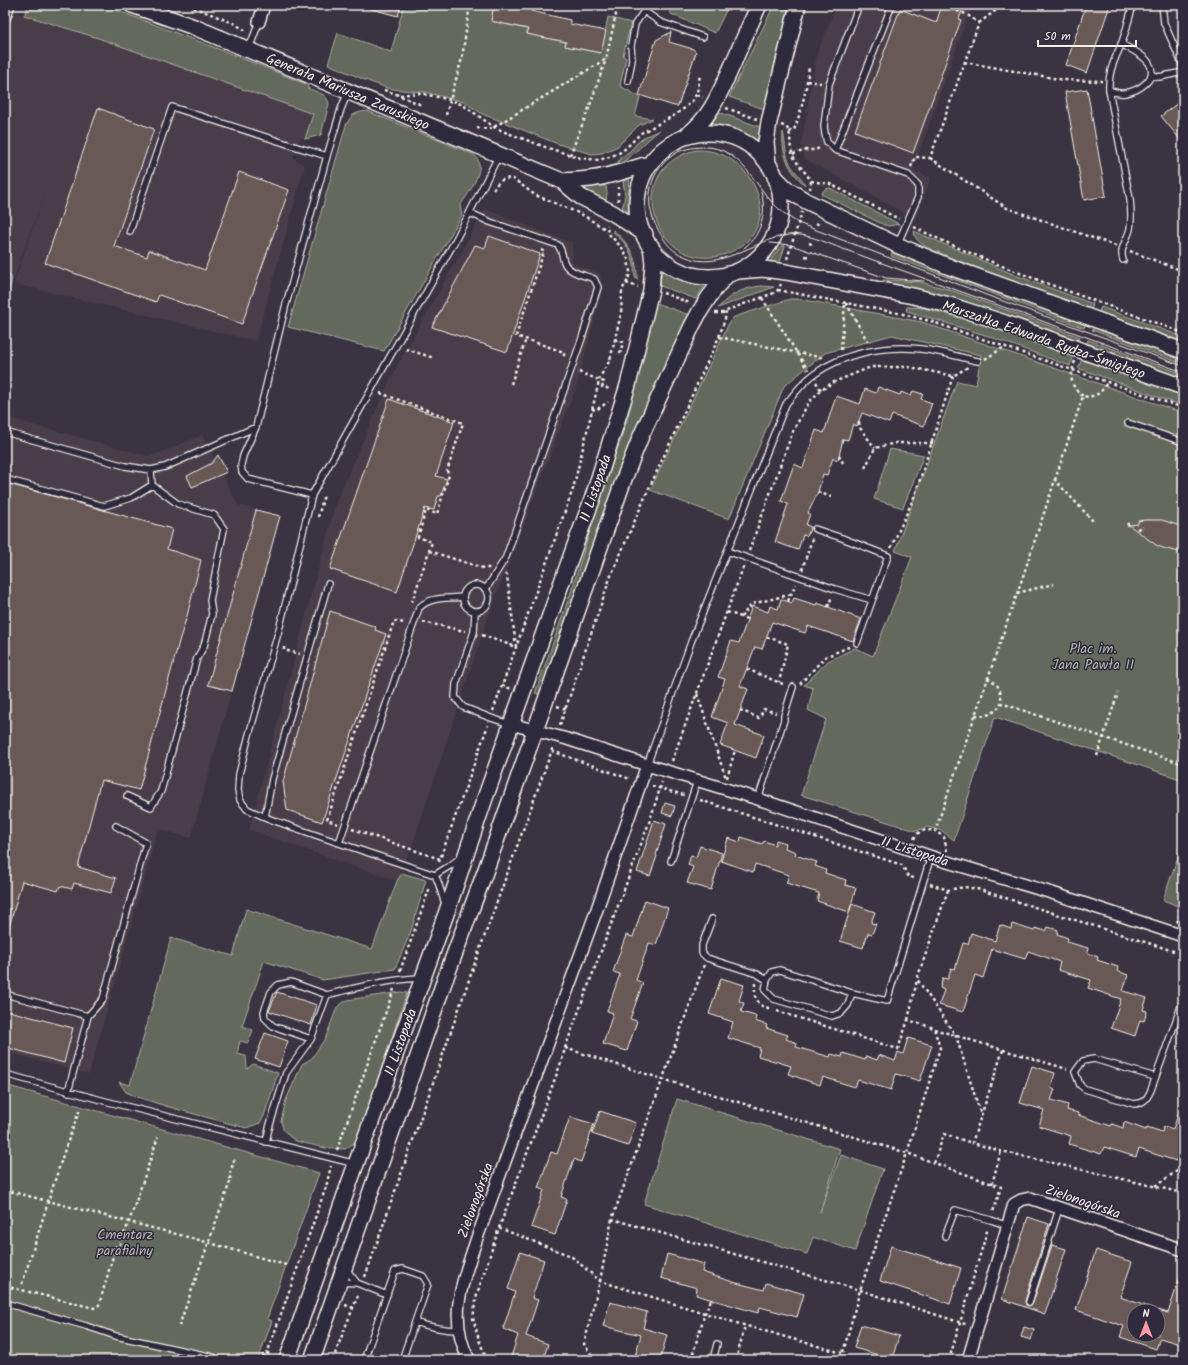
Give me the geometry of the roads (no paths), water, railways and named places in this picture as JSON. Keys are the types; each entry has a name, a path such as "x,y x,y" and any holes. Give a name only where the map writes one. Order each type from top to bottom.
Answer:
{"main road":[{"name":"Generała Mariusza Zaruskiego","path":"132,5 194,27 562,181 581,197 613,213 648,240"},
{"path":"687,136 704,120 715,103 759,5"},
{"path":"733,272 755,262 766,253 775,238 779,226 781,211 778,185 771,170 766,142 769,122 798,5"},
{"path":"648,240 638,213 636,200 638,188 646,165 662,148 672,141 687,136 706,133 730,137 741,141 760,154 788,190 806,201 897,245 950,267 1183,351"},
{"name":"Generała Mariusza Zaruskiego","path":"562,181 594,179 646,165"},
{"name":"Marszałka Edwarda Rydza-Śmigłego","path":"648,240 654,251 663,260 675,267 701,275 714,275 763,269 913,296 949,305 1006,323 1183,387"},
{"name":"11 Listopada","path":"288,1360 356,1164 447,911 511,724 592,500 624,400 651,290 653,263 648,240"},
{"name":"11 Listopada","path":"312,1360 443,985 536,730 624,479 641,436 701,308 714,288 733,272"},
{"path":"423,978 443,985"},
{"path":"356,1164 378,1172"},
{"path":"318,1274 342,1275"}],"street":[{"path":"259,22 264,5"},
{"name":"11 Listopada","path":"511,724 557,736 647,766 758,799 944,861 1052,893 1178,935"},
{"name":"Zielonogórska","path":"469,1360 464,1351 458,1330 457,1316 459,1300 467,1270 477,1238 545,1054 647,766"},
{"name":"Zielonogórska","path":"968,1360 1014,1204 1021,1200 1030,1198 1183,1250"}],"lane":[{"path":"5,24 12,5"},
{"path":"859,5 829,84 824,126 827,142 835,150 908,175 918,185 918,197 897,245"},
{"path":"835,150 892,5"},
{"path":"1123,260 1121,253 1132,217 1130,199 1109,90 1109,82 1113,60 1121,44 1133,5"},
{"path":"1162,5 1164,23 1183,66"},
{"path":"628,81 632,60 635,24 644,8 660,22 703,37"},
{"path":"249,50 259,22"},
{"path":"1109,90 1116,93 1125,93 1140,88 1150,79 1152,70 1149,62 1138,53 1121,44"},
{"path":"1151,75 1159,77 1183,72"},
{"path":"312,495 248,479 242,472 242,461 256,427 281,323 327,156 348,91"},
{"path":"130,231 172,107 327,156"},
{"path":"466,853 451,866 435,875 265,817 247,809 240,800 238,790 239,774 280,626 312,495 470,213 499,155"},
{"path":"470,213 490,222 558,245 562,250 565,264 571,271 594,279 598,287 582,338 506,557 486,589"},
{"path":"647,766 691,642 786,404 812,376 829,365 864,352 884,349 920,349 946,353 978,361"},
{"path":"1128,423 1183,442"},
{"path":"5,432 125,466 141,470 151,470 165,467 256,427"},
{"path":"151,470 152,485"},
{"path":"5,479 104,506 131,498 152,485"},
{"path":"127,796 151,807 161,791 197,658 204,646 212,614 210,600 224,529 214,515 178,504 152,485"},
{"path":"815,529 888,556 857,643"},
{"path":"727,552 872,600"},
{"path":"265,817 272,779 328,584"},
{"path":"476,584 486,589 489,598 485,608 475,612 466,607 463,603 463,592 466,588 476,584"},
{"path":"339,843 419,608 424,602 462,597"},
{"path":"475,612 474,632 456,684 455,697 463,707 511,724"},
{"path":"758,799 784,720 793,687"},
{"path":"671,861 697,781"},
{"path":"68,1092 88,1016 103,999 146,843 116,826"},
{"path":"852,993 848,1005 841,1013 832,1016 774,999 765,990 767,980 772,972 780,970 852,993 887,1001 931,856"},
{"path":"435,875 443,894 447,911"},
{"path":"712,919 702,945 702,953 707,958 757,974 767,980"},
{"path":"311,1039 273,1026 265,1018 264,1012 271,992 278,985 291,982 327,995 358,988 423,978"},
{"path":"5,994 88,1016"},
{"path":"266,1142 286,1073 311,1039 327,995"},
{"path":"1155,1077 1094,1059 1083,1061 1076,1072 1080,1085 1085,1089 1134,1104 1141,1103 1147,1099 1183,1001"},
{"path":"5,1074 68,1092 356,1164"},
{"path":"1029,1302 1059,1209"},
{"path":"945,1236 955,1210 1008,1226"},
{"path":"364,1360 395,1271 403,1269 423,1276 428,1284 402,1360"},
{"path":"342,1275 387,1295"},
{"path":"342,1275 360,1284"},
{"path":"5,1303 116,1336 213,1358"},
{"path":"415,1322 431,1328 458,1330"},
{"path":"712,1360 717,1344"}],"water":[{"path":"5,272 10,275 12,279 7,297 5,297"}],"tram line":[{"path":"1183,366 989,296 798,223 783,213 773,203 735,158 716,148 695,148 678,152 661,166 652,181 650,206 653,219 669,245 684,256 697,260 710,261 736,254 775,238 795,234 802,235 823,241 1183,372"},
{"path":"744,248 755,236 762,222 763,199 761,191"},
{"path":"770,243 791,245 886,278 924,281"}],"park label":[{"name":"Plac im. Jana Pawła II","path":"1093,656"},
{"name":"Cmentarz parafialny","path":"125,1242"}]}
